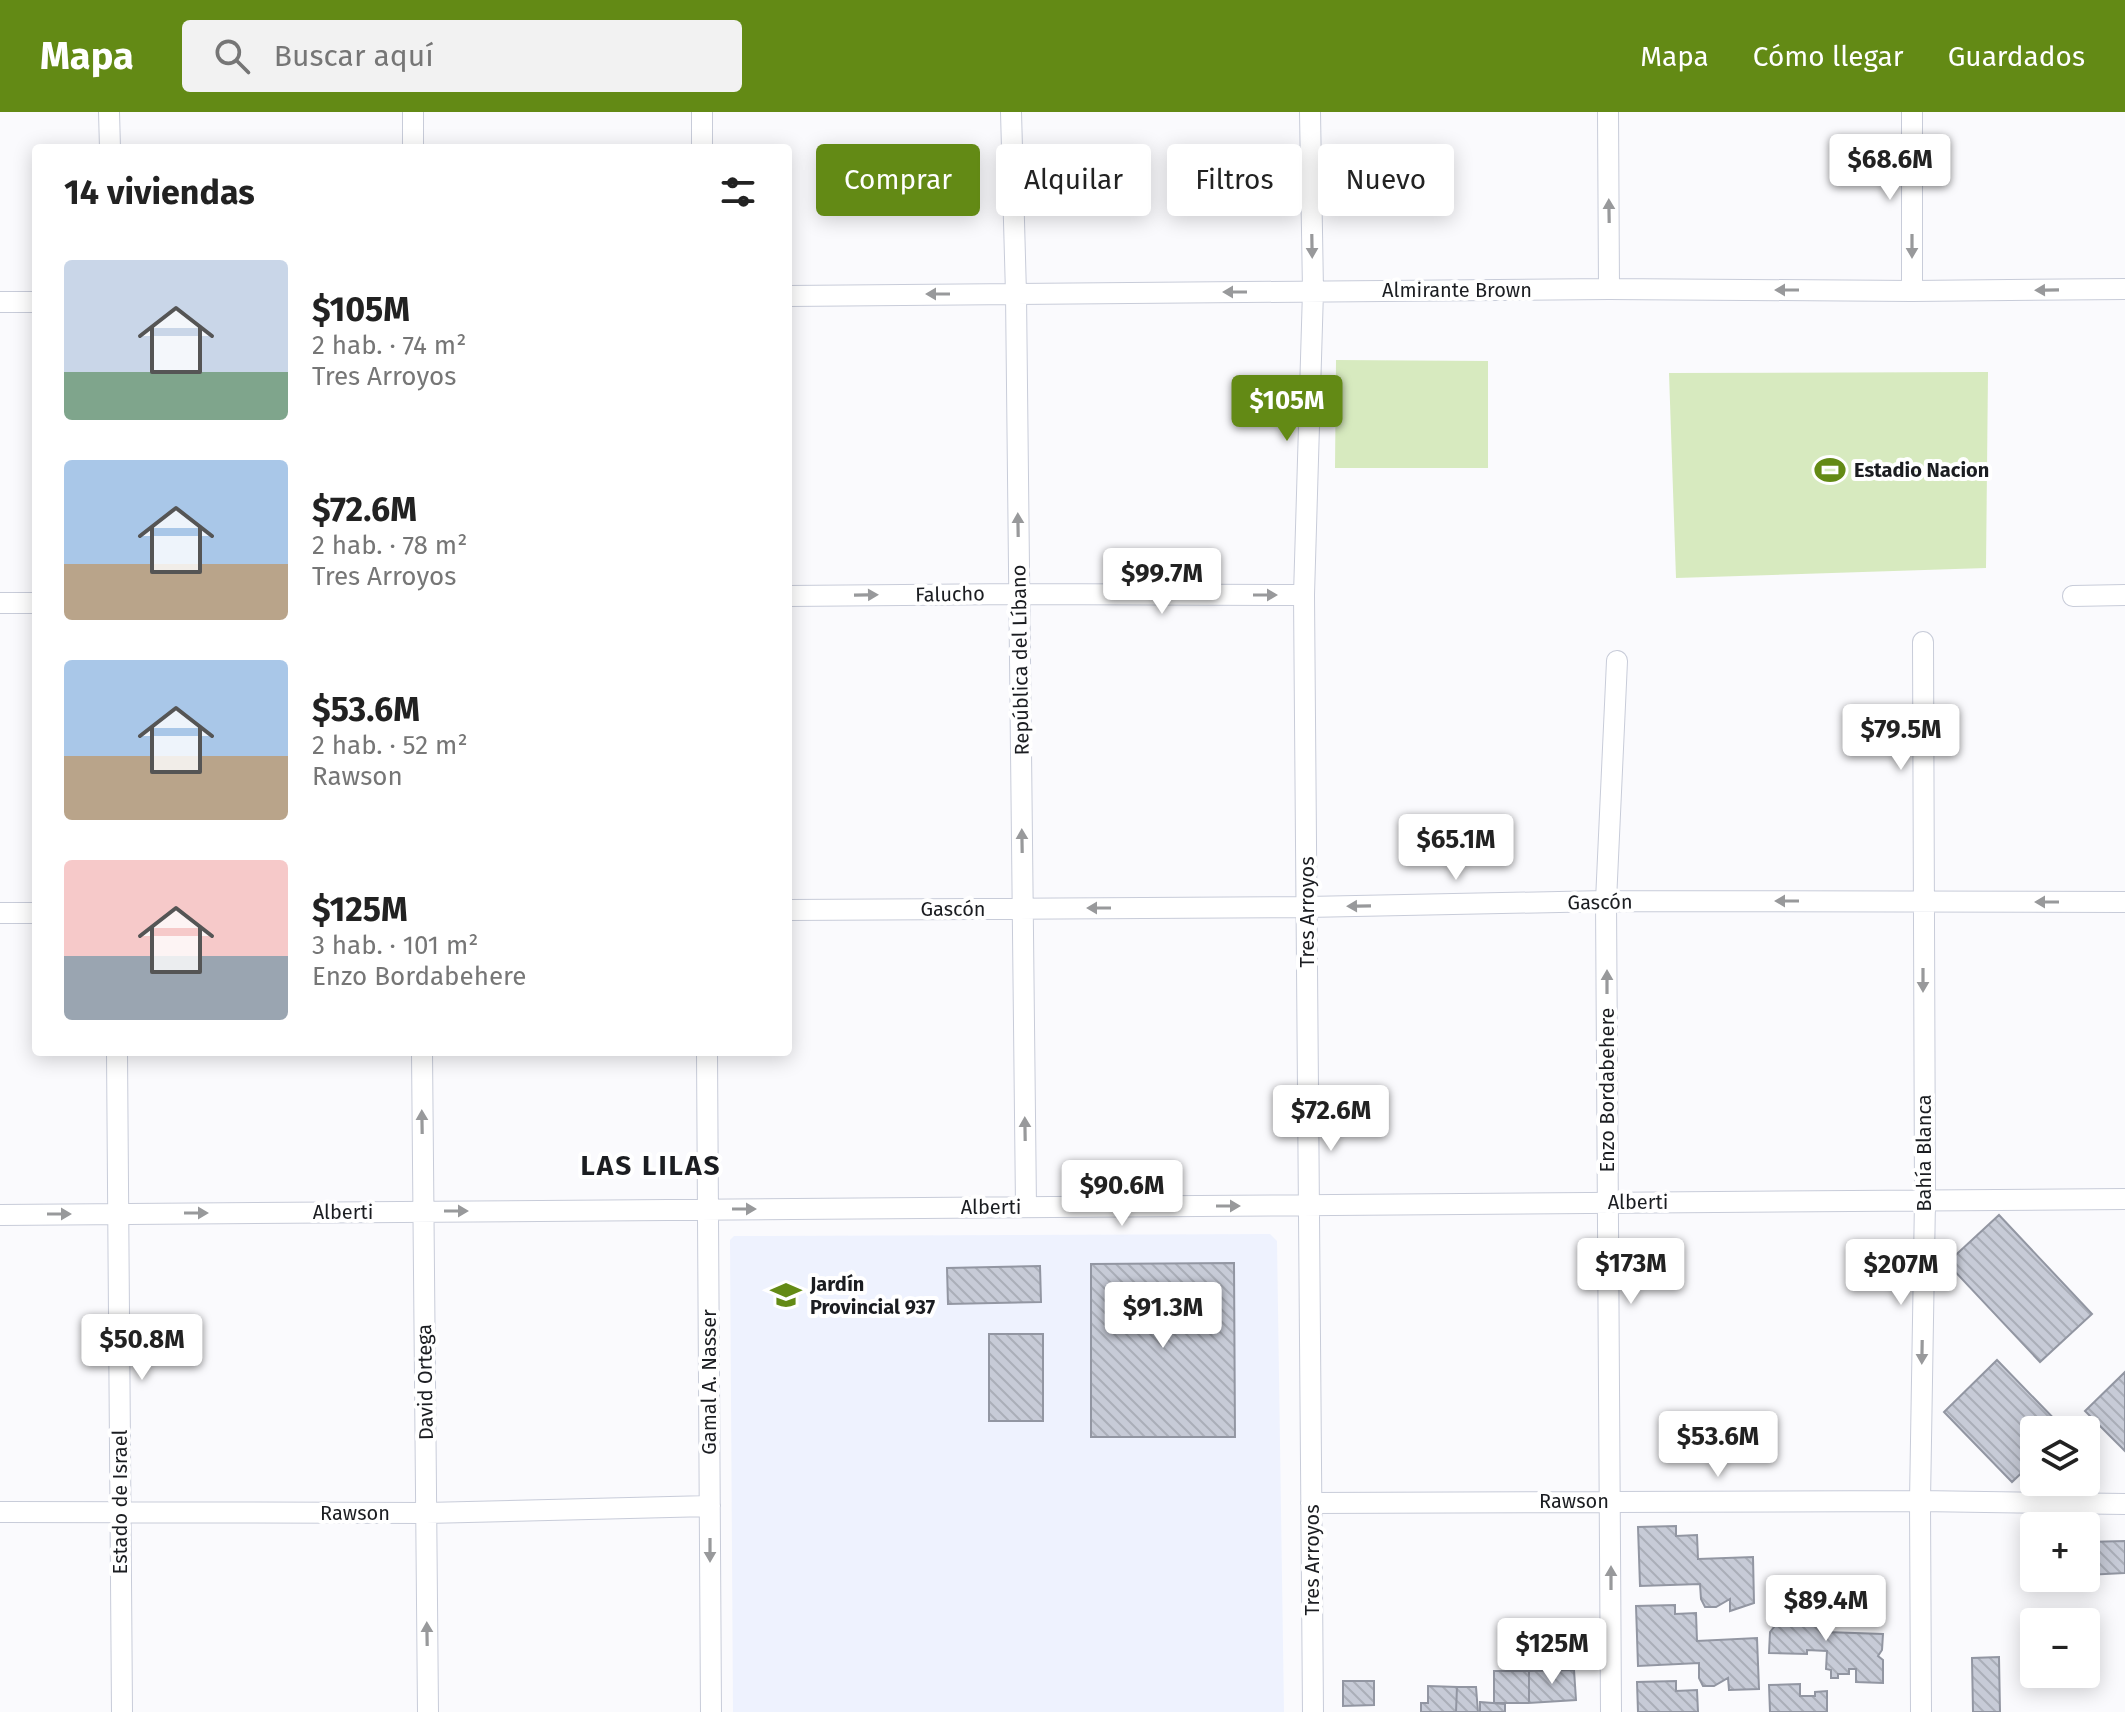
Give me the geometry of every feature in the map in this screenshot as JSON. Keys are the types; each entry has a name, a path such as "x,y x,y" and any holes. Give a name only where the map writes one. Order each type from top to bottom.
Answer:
{"street":[{"path":"109,112 110,144"},
{"path":"413,112 413,144"},
{"path":"702,112 702,144"},
{"name":"República del Líbano","path":"1011,112 1016,294 1026,1207"},
{"name":"Tres Arroyos","path":"1310,112 1313,291 1304,595 1313,1712"},
{"path":"1608,112 1609,289"},
{"path":"1912,112 1912,291"},
{"name":"Almirante Brown","path":"792,296 1609,289 2125,289"},
{"path":"0,302 32,302"},
{"name":"Falucho","path":"792,596 1304,595"},
{"path":"2073,596 2125,595"},
{"path":"0,603 32,603"},
{"name":"Bahía Blanca","path":"1921,1712 1920,1501 1925,1200 1923,642"},
{"name":"Enzo Bordabehere","path":"1611,1712 1606,901 1617,661"},
{"name":"Gascón","path":"792,910 1307,907 1606,901 2125,902"},
{"path":"0,913 32,913"},
{"name":"Estado de Israel","path":"117,1056 122,1712"},
{"name":"David Ortega","path":"422,1056 428,1712"},
{"name":"Gamal A. Nasser","path":"707,1056 711,1712"},
{"name":"Alberti","path":"0,1215 2125,1199"},
{"name":"Rawson","path":"1311,1503 1920,1501 2125,1504"},
{"name":"Rawson","path":"0,1512 426,1513 710,1506"}],"shaded area":[{"path":"1270,1234 1277,1241 1284,1712 733,1712 730,1240 734,1236"}],"green space":[{"path":"1336,360 1488,361 1488,468 1335,468"},
{"name":"Estadio Nacion","path":"1988,372 1986,568 1676,578 1669,373"}],"building":[{"path":"1999,1215 2092,1314 2040,1362 1947,1263"},
{"path":"1234,1263 1235,1437 1091,1437 1091,1264"},
{"path":"1040,1266 1041,1302 948,1304 947,1268"},
{"path":"989,1334 1043,1334 1043,1421 989,1421"},
{"path":"1997,1360 2051,1416 2020,1416 2020,1474 2012,1482 1944,1412"},
{"path":"2125,1372 2125,1451 2100,1426 2100,1416 2090,1416 2085,1411"},
{"path":"1676,1526 1676,1536 1697,1535 1698,1559 1753,1557 1754,1603 1730,1611 1730,1599 1716,1607 1705,1607 1700,1584 1640,1586 1638,1527"},
{"path":"2125,1541 2125,1573 2100,1574 2100,1542"},
{"path":"1675,1605 1675,1614 1696,1613 1697,1641 1757,1638 1759,1689 1729,1690 1728,1678 1714,1686 1703,1686 1699,1678 1699,1663 1638,1666 1636,1606"},
{"path":"1770,1606 1827,1609 1826,1632 1883,1634 1882,1650 1878,1656 1883,1660 1883,1683 1856,1682 1856,1669 1831,1678 1831,1670 1826,1669 1827,1651 1769,1653 1770,1632 1774,1627 1769,1624"},
{"path":"1999,1657 2000,1712 1973,1712 1972,1658"},
{"path":"1574,1670 1576,1700 1529,1703 1529,1671"},
{"path":"1494,1671 1529,1671 1529,1703 1494,1703"},
{"path":"1343,1681 1374,1681 1374,1705 1343,1706"},
{"path":"1676,1681 1676,1691 1697,1690 1698,1712 1638,1712 1637,1682"},
{"path":"1800,1684 1800,1696 1815,1696 1815,1692 1827,1691 1827,1712 1770,1712 1769,1685"},
{"path":"1428,1686 1457,1687 1456,1712 1421,1712 1421,1703 1428,1703"},
{"path":"1457,1687 1476,1687 1478,1712 1456,1712"},
{"path":"1480,1702 1505,1704 1505,1712 1480,1712"}],"place":[{"name":"Estadio Nacion","path":"1830,470"},
{"name":"Jardín Provincial 937","path":"786,1295"}],"district":[{"name":"LAS LILAS","path":"651,1165"}]}
